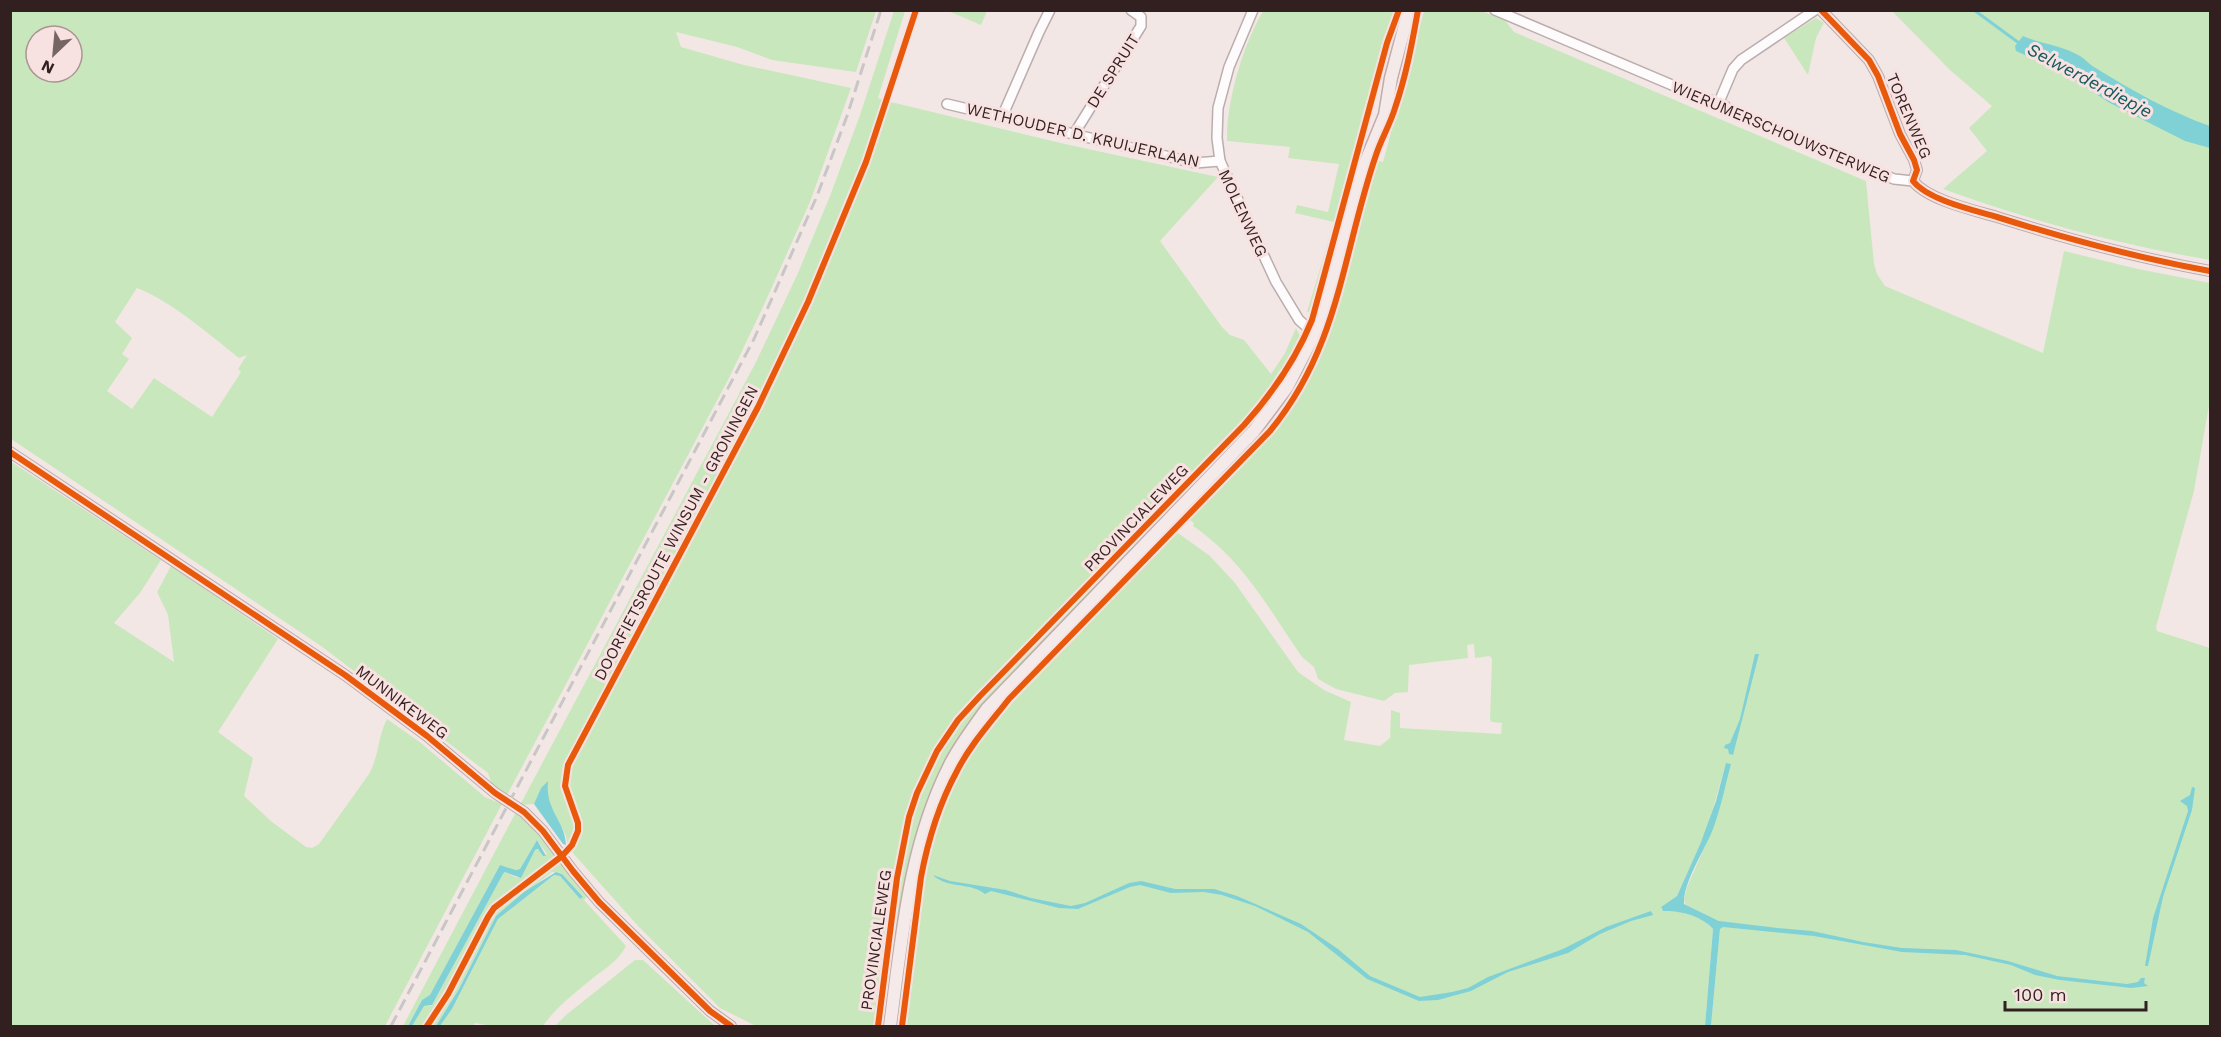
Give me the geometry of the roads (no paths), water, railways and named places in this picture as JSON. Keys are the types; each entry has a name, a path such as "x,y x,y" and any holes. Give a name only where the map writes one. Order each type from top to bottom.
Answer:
{"main road":[{"name":"PROVINCIALEWEG","path":"890,1026 904,921 916,854 935,797 951,761 987,709 1013,680 1259,425 1287,387 1322,319 1362,171 1370,131 1391,78 1409,10"}],"street":[{"path":"1002,117 1050,10"},
{"name":"DE SPRUIT","path":"1074,134 1141,26 1141,17 1131,10"},
{"name":"MOLENWEG","path":"1252,10 1229,67 1218,108 1217,138 1220,162 1276,282 1299,320 1316,332"},
{"name":"WIERUMERSCHOUWSTERWEG","path":"1495,10 1705,99 1719,102 1731,111 1894,179 1913,181 1923,191 1971,209 2056,236 2145,258 2211,271"},
{"path":"1719,102 1733,69 1740,60 1815,10"},
{"name":"TORENWEG","path":"1821,10 1869,60 1878,76 1900,134 1914,160 1917,170 1913,181"},
{"name":"WETHOUDER D. KRUIJERLAAN","path":"947,104 1195,163 1220,162"},
{"name":"MUNNIKEWEG","path":"10,452 345,675 417,729 495,793 524,812 543,831 599,902 710,1011 731,1026"}],"water":[{"path":"2023,36 2073,52 2108,76 2151,100 2210,126 2210,148 2185,141 2110,103 2059,70 2016,51 2015,46"},
{"path":"1755,654 1759,654 1733,755 1724,748 1730,743 1740,719"},
{"path":"1726,763 1731,764 1718,813 1687,886 1684,904 1719,921 1812,931 1902,948 1956,950 2008,961 2057,976 2127,984 2145,978 2144,983 2148,986 2131,988 2060,980 2035,975 2011,965 1965,955 1902,952 1814,936 1723,927 1720,929 1711,1026 1705,1026 1713,929 1697,917 1663,911 1661,907 1677,896 1701,842 1716,801"},
{"path":"548,781 549,800 565,836 566,845 534,804 541,788"},
{"path":"2192,787 2195,788 2192,810 2163,897 2148,966 2145,966 2153,918 2188,811 2187,806 2180,801 2190,795"},
{"path":"537,840 546,856 543,856 538,849 535,850 521,878 505,872 503,874 432,1005 424,1006 412,1026 408,1026 422,1000 430,995 500,865 520,869"},
{"path":"556,872 562,874 583,897 580,899 560,876 554,875 498,919 452,1009 440,1026 436,1026 459,989 496,916 524,892"},
{"path":"933,875 950,881 1006,890 1071,906 1085,903 1129,883 1141,881 1175,889 1214,889 1237,896 1301,924 1338,949 1370,976 1420,997 1468,988 1488,977 1563,949 1606,927 1651,911 1653,915 1600,934 1568,953 1508,972 1471,991 1438,1000 1419,1001 1367,979 1308,932 1255,906 1222,895 1204,892 1171,893 1140,885 1078,909 1059,908 991,891 985,894 973,888 945,882"}],"waterway":[{"name":"Selwerderdiepje","path":"1974,10 2019,43"}],"railway":[{"path":"391,1026 754,339 817,196 847,116 881,10"}]}
